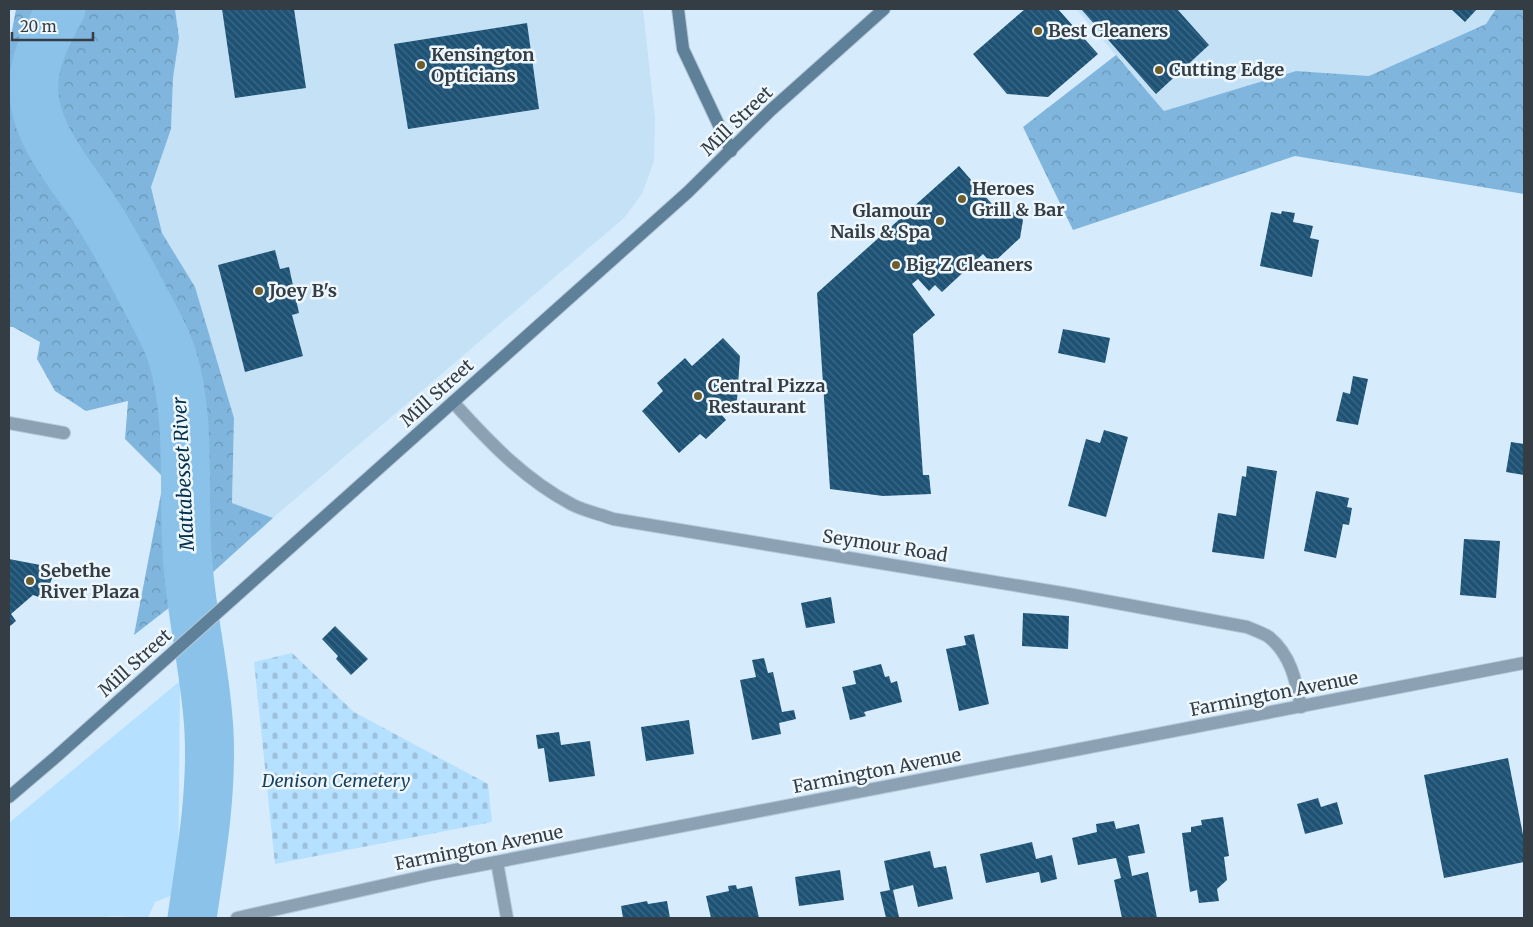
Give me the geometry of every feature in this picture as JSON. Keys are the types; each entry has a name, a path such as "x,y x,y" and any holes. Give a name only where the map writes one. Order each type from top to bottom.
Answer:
{"main road":[{"path":"678,9 683,49 731,151"},
{"name":"Mill Street","path":"9,797 688,192 784,99 884,9"}],"street":[{"name":"Seymour Road","path":"453,402 501,454 539,485 575,506 613,519 1068,594 1248,627 1268,637 1286,655 1296,679 1301,707"},
{"path":"9,424 64,433"},
{"name":"Farmington Avenue","path":"236,918 434,874 1524,663"},
{"path":"496,862 507,918"}],"shaded area":[{"path":"175,9 643,9 655,118 654,161 642,194 624,218 273,518 232,503 234,418 195,288 162,233 151,186 171,129 173,78 179,38"},
{"path":"1076,9 1496,9 1486,24 1369,76 1296,71 1164,111"}],"green space":[{"path":"16,9 175,9 179,38 173,78 171,129 151,187 162,233 195,287 234,418 232,503 273,518 201,583 134,635 164,478 125,439 128,401 86,411 55,391 37,359 40,342 13,327 9,327 9,47"},
{"path":"1496,9 1524,9 1524,194 1295,156 1073,230 1023,127 1116,55 1164,111 1296,71 1369,76 1486,24"},
{"name":"Denison Cemetery","path":"292,653 354,712 488,784 492,822 275,864 254,662"},
{"path":"180,681 178,893 155,902 148,918 117,916 99,918 9,918 9,823"}],"building":[{"path":"222,9 294,9 306,88 235,98"},
{"name":"Best Cleaners","path":"1025,9 1058,9 1098,54 1048,97 1007,94 973,54"},
{"name":"Cutting Edge","path":"1081,9 1177,9 1209,45 1156,94"},
{"path":"1451,9 1477,9 1465,22"},
{"path":"527,23 539,109 408,129 394,44"},
{"path":"959,166 1005,219 1016,210 1023,220 1020,238 992,264 983,254 942,292 935,285 929,291 918,279 912,284 935,315 913,334 923,475 929,475 931,494 883,496 830,489 817,293"},
{"path":"1282,211 1295,213 1293,222 1313,226 1310,238 1319,240 1312,277 1260,266 1271,212 1281,214"},
{"name":"Joey B's","path":"275,250 280,269 289,267 299,313 292,315 303,356 245,372 218,265"},
{"path":"1063,329 1110,338 1105,363 1058,353"},
{"name":"Central Pizza Restaurant","path":"723,338 740,356 737,400 721,414 726,420 706,439 700,434 679,453 642,411 663,391 657,383 685,358 692,366"},
{"path":"1353,376 1368,379 1358,425 1336,421 1343,392 1350,394"},
{"path":"1104,430 1128,437 1106,517 1068,506 1086,439 1100,443"},
{"path":"1511,442 1524,444 1524,475 1506,472"},
{"path":"1247,466 1277,471 1264,559 1212,552 1218,513 1236,516 1242,476 1246,477"},
{"path":"1316,491 1349,498 1347,507 1352,508 1349,525 1343,524 1336,558 1304,551"},
{"path":"1464,539 1500,541 1496,598 1460,595"},
{"name":"Sebethe River Plaza","path":"9,559 56,568 44,599 33,595 11,614 16,621 9,627"},
{"path":"831,597 835,623 806,628 801,603"},
{"path":"1023,613 1069,616 1068,649 1022,646"},
{"path":"335,626 368,659 351,675 336,659 338,656 322,639"},
{"path":"974,634 989,704 959,711 946,649 966,645 964,636"},
{"path":"764,658 768,673 773,672 782,712 794,710 796,719 779,723 781,734 752,740 740,680 756,677 752,660"},
{"path":"881,664 885,677 889,676 891,683 897,681 902,702 864,712 866,716 850,720 842,687 856,684 853,671"},
{"path":"689,720 694,754 646,761 641,727"},
{"path":"559,732 561,745 590,741 595,776 549,782 544,748 538,749 536,735"},
{"path":"1508,758 1524,840 1524,862 1444,878 1424,775"},
{"path":"1318,798 1321,807 1337,802 1343,824 1305,834 1297,804"},
{"path":"1223,817 1229,856 1224,857 1227,880 1217,889 1219,901 1199,903 1197,890 1190,892 1182,833 1191,832 1191,827 1202,825 1201,820"},
{"path":"1114,821 1116,829 1139,824 1145,853 1128,856 1132,876 1148,872 1157,918 1122,918 1114,880 1121,878 1116,858 1078,865 1072,838 1097,832 1096,824"},
{"path":"1032,842 1036,859 1052,855 1057,879 1041,883 1039,872 986,883 980,854"},
{"path":"930,851 934,868 946,866 953,899 918,907 913,885 893,890 899,917 886,918 880,892 890,890 884,861"},
{"path":"840,870 844,900 799,906 795,877"},
{"path":"736,885 737,889 752,886 759,918 711,918 706,896 729,891 728,886"},
{"path":"647,901 648,904 667,901 670,918 623,918 621,906"}],"waterway":[{"name":"Mattabesset River","path":"61,9 44,43 35,70 34,99 38,117 54,150 109,233 160,327 172,356 182,403 189,574 205,687 210,756 205,826 192,918"}],"place":[{"name":"Best Cleaners","path":"1038,31"},
{"name":"Kensington Opticians","path":"421,65"},
{"name":"Cutting Edge","path":"1159,70"},
{"name":"Heroes Grill & Bar","path":"962,199"},
{"name":"Glamour Nails & Spa","path":"940,221"},
{"name":"Big Z Cleaners","path":"896,265"},
{"name":"Joey B's","path":"259,291"},
{"name":"Central Pizza Restaurant","path":"698,396"},
{"name":"Sebethe River Plaza","path":"30,581"}]}
